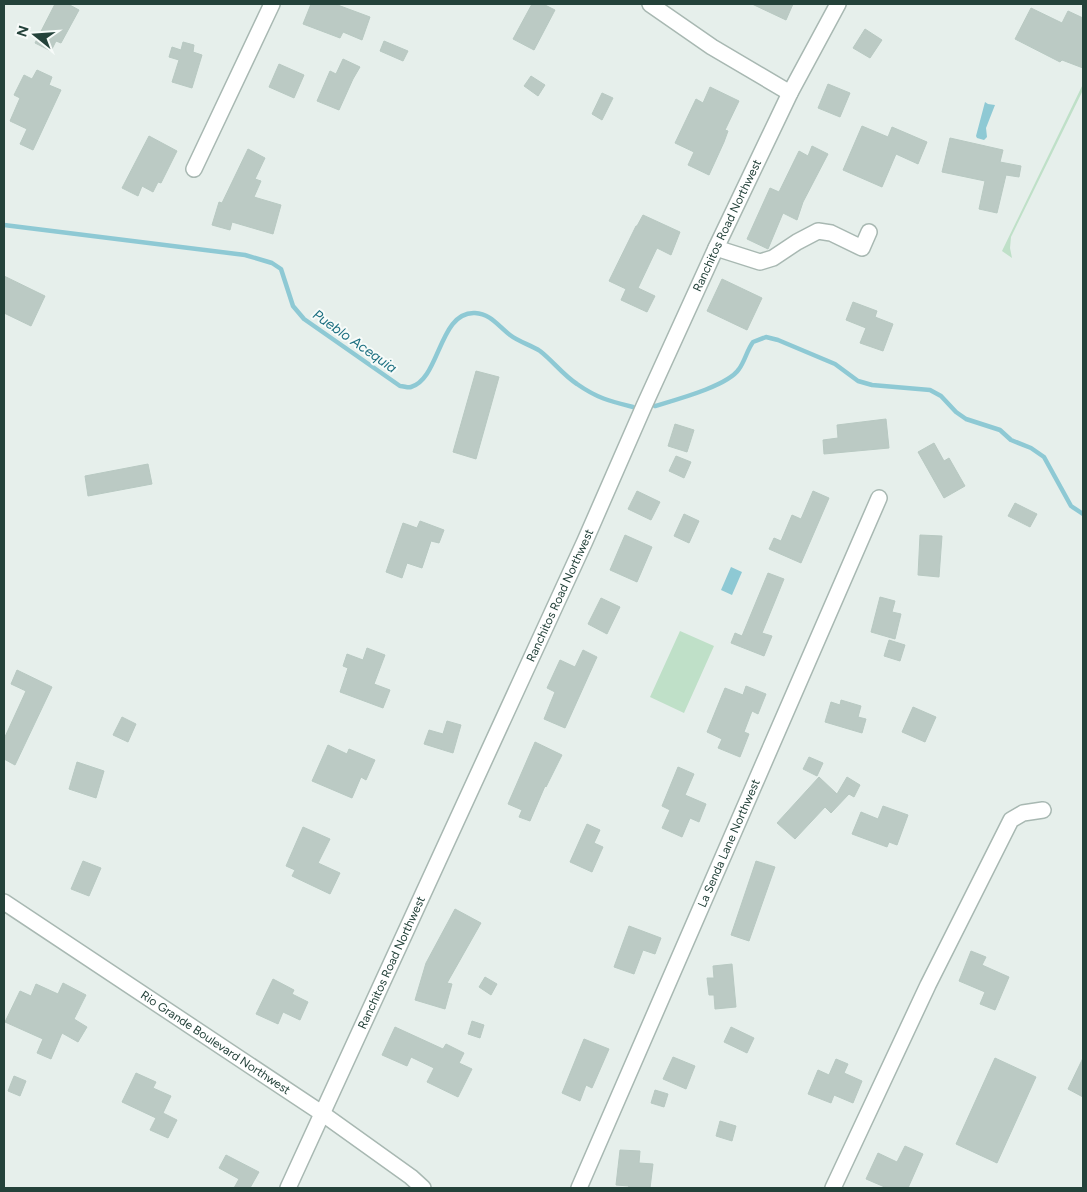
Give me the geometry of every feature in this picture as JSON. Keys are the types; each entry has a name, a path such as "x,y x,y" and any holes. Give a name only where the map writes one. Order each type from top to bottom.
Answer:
{"street":[{"path":"194,169 272,4"},
{"path":"650,4 712,47 790,93"},
{"name":"Ranchitos Road Northwest","path":"288,1188 585,541 716,248 790,93 838,4"},
{"path":"716,248 760,262 772,258 818,231 831,233 862,248 869,232"},
{"name":"La Senda Lane Northwest","path":"579,1188 879,498"},
{"path":"833,1188 928,985 997,846 1012,820 1024,813 1043,810"},
{"name":"Rio Grande Boulevard Northwest","path":"4,902 323,1114 411,1177 423,1188"}],"green space":[{"path":"1083,84 1083,90 1011,237 1010,248 1012,258 1002,251"},
{"path":"680,631 714,646 684,713 650,697"}],"water":[{"path":"985,102 995,105 986,128 987,137 984,140 976,136"},
{"path":"731,567 742,572 732,595 721,590"}],"building":[{"path":"55,4 68,4 79,10 61,43 56,41 51,51 35,43"},
{"path":"311,4 335,4 370,17 362,40 343,32 340,38 303,24"},
{"path":"532,4 543,4 555,10 534,50 513,39"},
{"path":"752,4 793,4 786,20"},
{"path":"1031,8 1062,23 1068,11 1083,18 1083,68 1062,60 1060,62 1015,39"},
{"path":"865,29 882,40 870,58 853,48"},
{"path":"384,41 408,51 403,61 380,51"},
{"path":"183,42 194,45 193,52 202,55 192,88 172,82 179,60 169,57 172,47 181,50"},
{"path":"343,59 360,67 339,110 317,101 330,71 336,74"},
{"path":"279,64 304,75 294,98 269,87"},
{"path":"37,70 52,77 49,85 61,90 33,150 20,144 27,129 10,121 20,98 14,95 24,75 32,79"},
{"path":"531,76 545,85 538,96 524,86"},
{"path":"828,84 850,93 840,117 818,108"},
{"path":"710,87 739,101 725,130 728,131 709,175 688,165 694,152 675,143 696,99 703,103"},
{"path":"602,93 613,98 602,120 592,114"},
{"path":"862,126 888,137 892,127 927,142 918,164 896,154 882,187 843,170"},
{"path":"149,136 177,151 161,183 158,182 153,192 142,186 138,196 122,188"},
{"path":"950,138 1003,150 1000,162 1021,166 1019,177 1006,175 997,213 979,209 985,181 942,172"},
{"path":"812,146 828,154 803,202 797,220 783,213 768,249 747,239 770,188 779,192 799,151 808,156"},
{"path":"248,149 265,158 255,179 261,181 254,197 281,205 273,234 232,222 230,230 212,225 219,202 222,203"},
{"path":"643,215 680,232 671,255 657,248 638,288 655,296 647,312 621,300 626,289 609,281"},
{"path":"4,276 45,296 31,326 4,313"},
{"path":"722,279 762,298 747,330 707,311"},
{"path":"853,302 877,311 875,317 893,324 883,351 860,343 866,328 846,320"},
{"path":"476,371 499,377 476,459 453,452"},
{"path":"886,419 889,448 824,454 823,440 838,438 837,425"},
{"path":"675,424 694,430 687,452 668,446"},
{"path":"934,443 944,461 949,458 965,486 944,498 918,452"},
{"path":"676,456 691,462 684,478 669,471"},
{"path":"148,464 152,484 88,496 85,476"},
{"path":"637,491 660,502 651,520 628,509"},
{"path":"813,491 829,498 801,563 769,549 774,538 781,541 792,515 801,519"},
{"path":"1015,503 1037,514 1030,527 1008,516"},
{"path":"684,514 699,521 689,543 674,536"},
{"path":"420,521 444,530 439,543 431,541 422,568 407,563 402,578 386,572 403,523 417,528"},
{"path":"625,535 652,547 637,582 610,570"},
{"path":"920,535 942,536 939,577 918,575"},
{"path":"768,573 784,579 762,633 772,636 764,656 731,643 735,633 742,636"},
{"path":"880,597 895,601 892,612 901,614 895,639 871,632"},
{"path":"601,598 620,607 607,634 588,624"},
{"path":"889,640 905,645 900,661 884,656"},
{"path":"367,648 385,655 374,684 390,690 383,708 340,692 348,668 343,666 347,654 363,660"},
{"path":"583,650 597,657 565,728 544,719 555,692 547,688 560,660 575,667"},
{"path":"17,670 52,687 15,765 4,759 4,739 26,691 11,684"},
{"path":"746,686 766,694 758,714 752,711 744,732 749,734 740,757 718,748 722,739 707,732 725,688 743,695"},
{"path":"841,700 861,706 858,717 866,719 862,733 825,722 831,702 840,705"},
{"path":"913,707 936,717 925,742 902,732"},
{"path":"122,717 136,724 128,742 113,735"},
{"path":"447,721 461,725 453,753 424,744 429,730 443,734"},
{"path":"535,742 562,755 545,786 530,821 519,817 522,810 508,804"},
{"path":"328,745 347,754 349,749 375,760 366,780 361,777 352,798 312,781"},
{"path":"809,757 823,763 817,776 803,769"},
{"path":"77,762 104,771 96,798 69,789"},
{"path":"678,767 694,774 685,795 706,804 699,822 690,818 682,837 662,828 670,810 662,806"},
{"path":"819,777 837,794 847,777 860,785 854,797 849,794 831,813 825,807 795,839 777,823"},
{"path":"883,806 908,815 897,845 889,842 887,847 852,834 861,812 878,819"},
{"path":"587,824 600,830 594,843 603,847 592,872 570,862"},
{"path":"303,827 330,839 318,863 340,873 330,894 292,876 295,870 286,866"},
{"path":"83,861 101,868 89,896 71,889"},
{"path":"756,861 775,867 749,941 731,935"},
{"path":"455,909 481,923 447,983 452,984 445,1009 415,1000 426,963"},
{"path":"629,926 661,938 655,954 643,950 634,974 614,967"},
{"path":"971,951 986,957 982,965 1009,977 995,1010 980,1004 985,992 959,981"},
{"path":"732,964 736,1007 715,1009 714,995 709,995 707,978 714,978 713,966"},
{"path":"485,977 497,984 491,995 479,987"},
{"path":"273,979 294,990 292,994 308,1002 300,1020 283,1012 278,1024 256,1014"},
{"path":"63,983 86,995 74,1019 87,1027 78,1042 62,1033 51,1059 37,1053 43,1039 5,1022 20,991 31,996 36,984 58,994"},
{"path":"472,1021 484,1025 480,1038 468,1034"},
{"path":"395,1027 443,1049 446,1044 464,1053 459,1063 472,1069 458,1097 427,1082 434,1068 411,1057 407,1066 382,1055"},
{"path":"731,1027 754,1038 747,1053 724,1042"},
{"path":"584,1039 609,1049 592,1088 586,1085 580,1101 562,1093"},
{"path":"673,1057 695,1066 686,1089 663,1079"},
{"path":"995,1058 1036,1077 997,1163 956,1144"},
{"path":"1083,1058 1083,1097 1068,1089"},
{"path":"836,1059 848,1064 844,1073 862,1081 853,1103 834,1095 831,1103 808,1094 818,1070 829,1075"},
{"path":"136,1073 156,1082 153,1088 171,1096 163,1113 177,1120 168,1138 150,1130 156,1118 122,1102"},
{"path":"14,1076 26,1081 20,1096 8,1091"},
{"path":"655,1090 668,1094 664,1107 651,1103"},
{"path":"720,1121 736,1126 732,1141 716,1136"},
{"path":"905,1146 923,1154 908,1188 887,1188 866,1179 878,1153 897,1162"},
{"path":"620,1150 640,1151 639,1163 653,1164 650,1188 628,1188 629,1186 616,1185"},
{"path":"226,1155 259,1172 250,1188 234,1188 239,1179 219,1168"}],"waterway":[{"name":"Pueblo Acequia","path":"4,225 245,255 272,263 281,269 293,306 304,319 400,386 411,387 421,381 435,360 447,333 454,323 463,315 481,314 490,318 506,332 540,351 584,389 617,403 633,407"},
{"name":"Pueblo Acequia","path":"655,406 713,387 733,375 739,369 753,342 766,337 778,340 835,364 858,381 872,385 930,390 941,396 956,412 966,419 1000,430 1011,440 1031,448 1044,457 1071,506 1083,514"}]}
